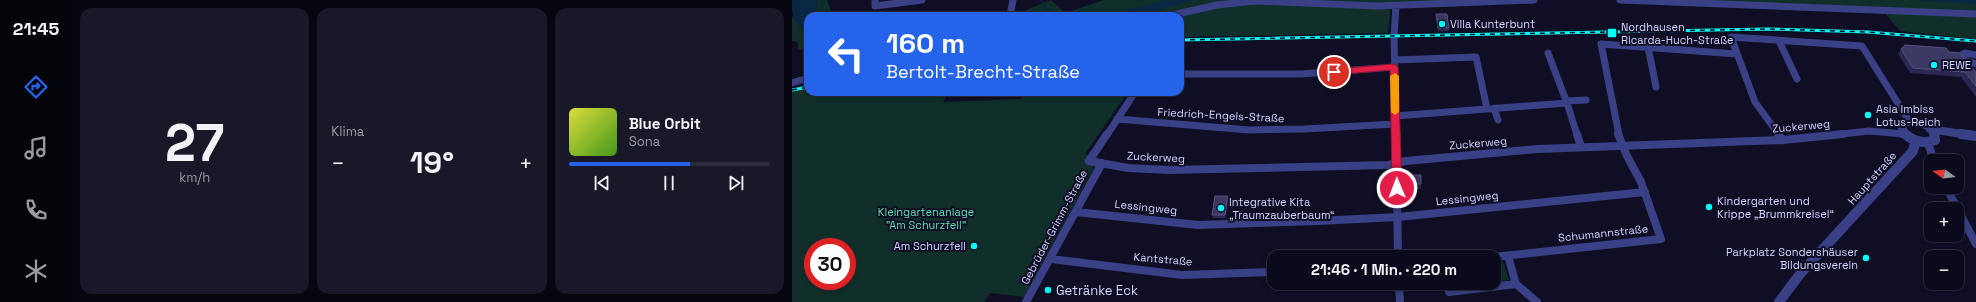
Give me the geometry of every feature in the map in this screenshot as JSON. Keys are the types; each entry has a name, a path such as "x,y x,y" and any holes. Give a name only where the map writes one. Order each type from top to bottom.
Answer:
{"street":[{"path":"875,0 875,6 922,0"},
{"path":"1011,12 1013,0"},
{"path":"1184,12 1214,5 1242,2 1285,1 1353,6 1396,6 1534,0"},
{"path":"1620,0 1976,14"},
{"path":"1396,6 1394,63 1398,250"},
{"path":"1783,140 1756,102 1731,38 1862,46 1909,121"},
{"path":"1778,40 1797,79"},
{"name":"Schumannstraße","path":"1501,256 1661,239 1645,192 1622,145 1618,132 1602,44 1648,47"},
{"path":"1656,87 1648,47 1737,54"},
{"path":"1548,53 1573,118 1575,130 1581,147"},
{"path":"1976,55 1965,53 1960,56 1964,60 1976,64"},
{"path":"1184,74 1301,74 1394,63 1476,57 1490,108 1498,120"},
{"path":"792,83 804,79"},
{"path":"1117,119 1132,96"},
{"name":"Friedrich-Engels-Straße","path":"1117,119 1249,130 1330,128 1490,108 1586,100"},
{"name":"Zuckerweg","path":"1117,119 1089,160 1102,164 1136,168 1219,170 1388,165 1538,149 1783,140 1868,131 1891,132 1902,130"},
{"path":"1909,121 1922,124 1930,129 1971,135 1916,141 1902,130 1902,122 1909,121"},
{"path":"1930,129 1932,140 1928,147 1931,154"},
{"name":"Hauptstraße","path":"1778,302 1800,274 1913,151 1916,141"},
{"name":"Gebrüder-Grimm-Straße","path":"1026,302 1102,164"},
{"name":"Lessingweg","path":"1076,212 1198,225 1398,217 1645,192"},
{"path":"1950,194 1976,244"},
{"path":"1508,256 1516,284 1537,302"},
{"name":"Kantstraße","path":"1050,259 1182,275 1267,272"},
{"path":"1501,286 1516,284"},
{"path":"1399,290 1400,302"},
{"path":"1449,290 1449,292 1466,290"}],"green space":[{"path":"815,0 827,0 832,12 816,12 817,2"},
{"path":"1051,0 1064,12 1022,12"},
{"path":"1104,0 1483,0 1391,4 1388,33 1184,37 1184,12 1068,12"},
{"path":"1688,0 1972,0 1976,4 1976,39 1900,31 1881,8"},
{"path":"792,16 804,29 804,50 798,49 798,42 792,41"},
{"name":"Kleingartenanlage \"Am Schurzfell\"","path":"804,89 804,96 947,96 943,102 1021,99 1023,96 1125,96 1085,154 1099,158 1024,297 990,293 984,302 792,302 792,91"},
{"path":"1501,262 1503,262 1509,280 1501,281"}],"water":[{"path":"792,0 815,0 817,2 816,12 804,12 804,30 794,19"},
{"path":"1166,0 1194,0 1153,12 1119,12"},
{"path":"1915,0 1976,0 1976,4"}],"building":[{"name":"Villa Kunterbunt","path":"1436,14 1447,14 1449,28 1438,28"},
{"name":"REWE","path":"1905,45 1946,48 1949,52 1960,53 1976,72 1976,86 1965,72 1913,68 1901,49"},
{"path":"1409,175 1421,175 1421,184 1410,184"},
{"name":"Integrative Kita „Traumzauberbaum“","path":"1215,196 1228,196 1225,215 1212,215"}],"waterway":[{"path":"1041,0 1047,9 1053,12"}],"railway":[{"path":"1184,40 1768,29 1868,32 1976,41"},
{"path":"792,90 804,88"}],"slow traffic":[{"path":"1395,76 1395,112"}],"place":[{"name":"Villa Kunterbunt","path":"1442,24"},
{"name":"Nordhausen Ricarda-Huch-Straße","path":"1612,33"},
{"name":"REWE","path":"1934,65"},
{"name":"Asia Imbiss Lotus-Reich","path":"1868,115"},
{"name":"Kindergarten und Krippe „Brummkreisel“","path":"1709,207"},
{"name":"Integrative Kita „Traumzauberbaum“","path":"1221,208"},
{"name":"Am Schurzfell","path":"974,246"},
{"name":"Parkplatz Sondershäuser Bildungsverein","path":"1866,258"},
{"name":"Getränke Eck","path":"1048,290"}],"route":[{"path":"1334,72 1394,67 1397,188"}]}
